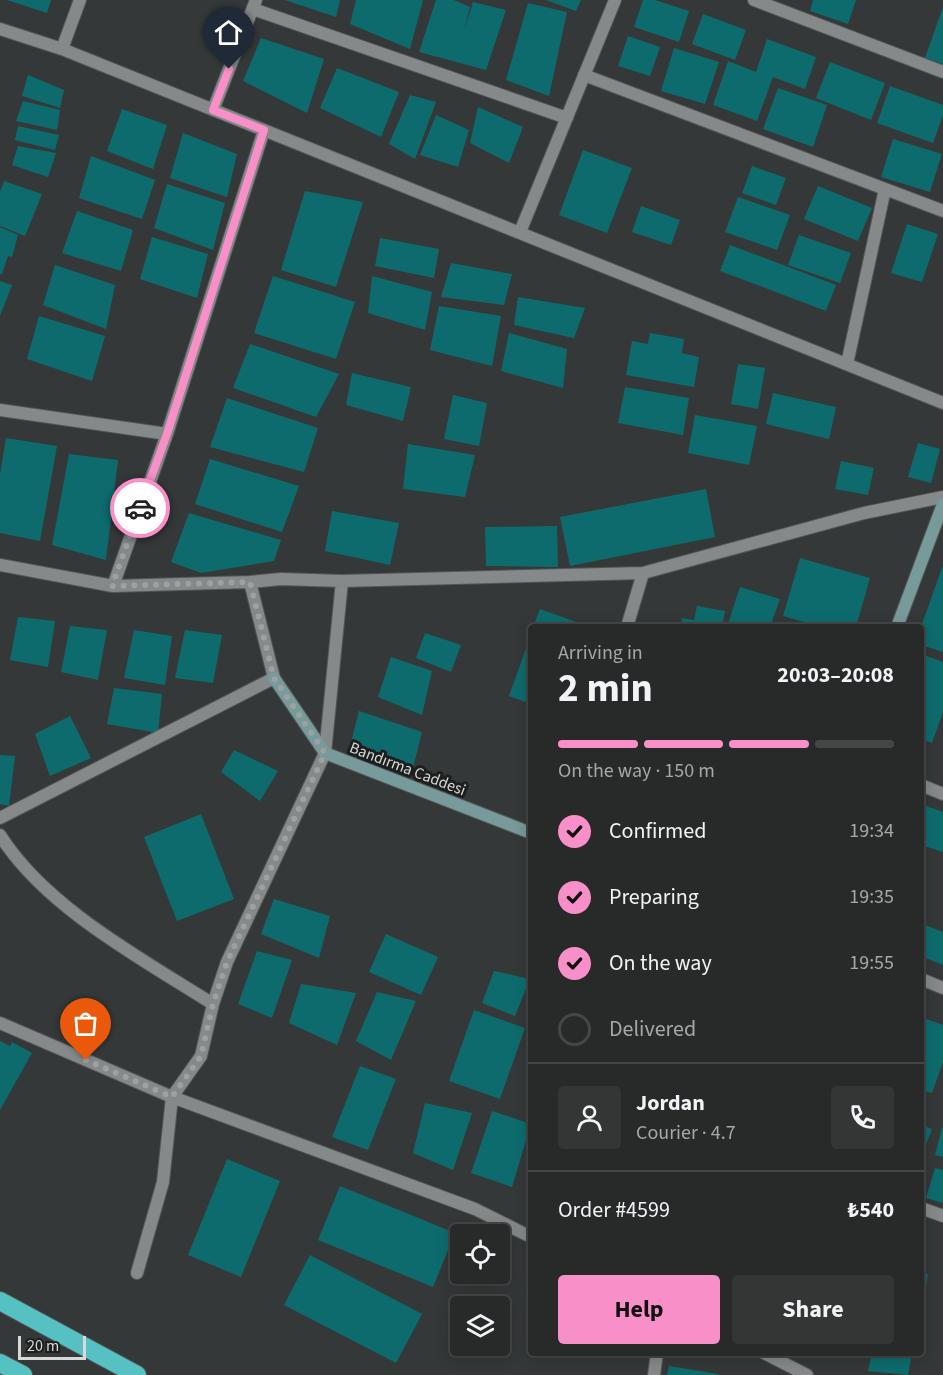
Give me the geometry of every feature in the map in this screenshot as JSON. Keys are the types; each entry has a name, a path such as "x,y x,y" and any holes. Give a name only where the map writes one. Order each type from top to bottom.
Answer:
{"highway":[{"path":"0,1301 137,1375"},
{"path":"0,1363 23,1375"}],"street":[{"path":"62,49 80,0"},
{"path":"520,232 615,0"},
{"path":"754,0 943,72"},
{"path":"213,110 254,5 567,118"},
{"path":"0,29 62,49 943,403"},
{"path":"584,75 943,211"},
{"path":"112,586 167,434 264,130"},
{"path":"847,364 885,189"},
{"path":"0,410 167,434"},
{"path":"0,565 112,586 281,579 342,580 643,573 864,513 943,497"},
{"path":"898,624 943,504"},
{"path":"628,624 643,573"},
{"path":"137,1273 163,1182 172,1097 201,1056 213,1004 231,951 325,753 342,580"},
{"path":"0,818 274,678 250,582"},
{"name":"Bandırma Caddesi","path":"274,678 325,753 528,832"},
{"path":"924,786 943,794"},
{"path":"0,836 13,856 83,921 213,1004"},
{"path":"924,980 943,988"},
{"path":"0,1023 172,1097 475,1209 528,1236"},
{"path":"924,1209 943,1216"},
{"path":"654,1375 657,1356"},
{"path":"770,1356 807,1375"}],"building":[{"path":"7,0 51,0 47,13"},
{"path":"285,0 340,0 336,17"},
{"path":"356,0 423,0 410,49 350,24"},
{"path":"436,0 454,0 470,7 464,31 473,2 506,10 486,70 419,52"},
{"path":"546,0 581,0 576,11"},
{"path":"643,0 655,0 689,11 679,42 634,27"},
{"path":"813,0 856,0 848,24 810,11"},
{"path":"528,3 567,12 549,96 506,80"},
{"path":"943,7 943,64 925,58"},
{"path":"703,14 746,30 735,60 692,44"},
{"path":"628,36 660,47 650,76 618,66"},
{"path":"261,38 324,59 307,113 243,81"},
{"path":"767,39 816,57 805,89 773,77 757,121 713,105 728,61 756,72"},
{"path":"674,48 719,62 705,104 661,91"},
{"path":"830,62 885,83 871,120 816,98"},
{"path":"337,68 399,92 381,137 320,108"},
{"path":"28,75 64,90 60,108 22,96"},
{"path":"890,86 943,105 943,115 933,143 877,123"},
{"path":"778,88 827,105 813,147 763,129"},
{"path":"410,95 436,102 415,159 389,144"},
{"path":"23,101 60,110 57,130 16,121"},
{"path":"478,107 523,127 509,163 470,143"},
{"path":"122,109 167,125 153,169 107,151"},
{"path":"436,115 469,130 458,167 420,155"},
{"path":"18,126 59,135 55,150 15,140"},
{"path":"183,133 237,154 227,197 170,178"},
{"path":"893,139 942,154 930,192 881,177"},
{"path":"18,146 56,153 48,177 12,165"},
{"path":"583,150 632,168 607,233 559,215"},
{"path":"91,156 155,180 142,219 79,198"},
{"path":"752,166 786,178 776,205 742,193"},
{"path":"4,181 42,194 25,236 0,226 0,192"},
{"path":"167,184 225,203 213,250 154,228"},
{"path":"818,186 872,208 858,241 804,219"},
{"path":"305,191 363,202 336,287 281,270"},
{"path":"738,197 790,215 777,250 725,232"},
{"path":"641,206 680,220 671,245 632,232"},
{"path":"77,211 133,230 121,271 62,253"},
{"path":"907,224 938,234 922,282 891,273"},
{"path":"0,227 18,235 12,257 8,256 2,274 0,274"},
{"path":"799,235 851,253 840,283 788,265"},
{"path":"152,237 208,254 197,298 140,279"},
{"path":"380,238 439,249 434,278 375,266"},
{"path":"730,245 836,285 826,311 720,271"},
{"path":"451,263 512,274 504,305 441,297"},
{"path":"55,265 115,285 106,329 43,305"},
{"path":"273,276 355,302 336,359 254,333"},
{"path":"372,276 432,292 425,330 368,313"},
{"path":"0,281 12,285 0,316"},
{"path":"518,297 585,308 574,338 514,325"},
{"path":"439,306 501,316 492,366 430,350"},
{"path":"39,316 105,336 92,381 27,359"},
{"path":"509,333 567,349 563,388 501,371"},
{"path":"650,333 684,339 682,353 699,357 694,387 626,375 632,341 648,344"},
{"path":"250,344 339,374 316,417 233,388"},
{"path":"738,364 765,368 758,409 731,404"},
{"path":"352,373 411,387 403,421 346,405"},
{"path":"625,387 689,398 683,435 618,423"},
{"path":"773,393 836,407 829,439 766,424"},
{"path":"453,395 487,403 479,446 444,439"},
{"path":"227,398 318,428 304,472 210,447"},
{"path":"695,415 757,426 749,465 688,453"},
{"path":"6,438 57,446 40,541 0,533 0,474"},
{"path":"918,443 940,449 931,483 908,477"},
{"path":"408,444 475,455 465,497 403,489"},
{"path":"69,454 118,460 106,560 52,545"},
{"path":"210,459 299,486 282,532 195,504"},
{"path":"841,461 874,468 868,495 835,489"},
{"path":"706,489 715,537 570,566 560,517"},
{"path":"332,511 399,523 390,565 325,551"},
{"path":"189,513 281,540 274,561 201,573 171,562"},
{"path":"557,526 558,567 486,566 485,527"},
{"path":"800,558 870,578 857,624 811,624 783,616"},
{"path":"943,565 943,652 924,646 924,624 922,624"},
{"path":"740,587 780,599 771,624 728,624"},
{"path":"697,606 725,611 723,624 681,624 682,618 694,620"},
{"path":"540,609 582,624 534,624"},
{"path":"18,617 55,621 48,667 10,660"},
{"path":"70,626 107,630 98,680 61,672"},
{"path":"134,630 172,636 165,685 124,678"},
{"path":"185,630 222,635 213,683 175,678"},
{"path":"425,633 461,645 451,672 416,658"},
{"path":"528,642 528,703 509,696"},
{"path":"924,655 943,662 943,712 932,743 924,740"},
{"path":"391,657 432,671 422,715 378,697"},
{"path":"114,688 162,694 158,733 107,724"},
{"path":"359,711 422,732 411,776 348,754"},
{"path":"70,716 91,758 50,776 35,734"},
{"path":"234,750 278,771 260,801 221,772"},
{"path":"0,755 15,756 9,806 0,804"},
{"path":"924,805 943,812 943,852 924,846"},
{"path":"201,814 234,899 177,921 144,837"},
{"path":"274,899 330,916 319,958 261,934"},
{"path":"925,925 943,932 943,965 924,957"},
{"path":"386,934 438,957 421,995 369,972"},
{"path":"257,951 292,960 272,1018 238,1004"},
{"path":"494,971 528,979 515,1016 482,1003"},
{"path":"301,984 356,993 337,1045 289,1023"},
{"path":"377,992 416,1001 391,1060 356,1041"},
{"path":"474,1010 525,1028 500,1099 449,1081"},
{"path":"924,1018 943,1025 943,1062 932,1093 924,1091"},
{"path":"0,1041 10,1046 12,1042 32,1053 0,1110"},
{"path":"360,1066 396,1079 368,1150 332,1137"},
{"path":"425,1103 472,1113 453,1170 413,1153"},
{"path":"492,1111 528,1123 528,1134 512,1187 471,1173"},
{"path":"924,1126 932,1129 924,1150"},
{"path":"943,1128 943,1157 935,1155"},
{"path":"227,1159 280,1181 241,1277 188,1255"},
{"path":"935,1168 943,1170 943,1203 926,1198"},
{"path":"340,1186 450,1231 450,1245 433,1287 318,1240"},
{"path":"310,1255 422,1314 396,1363 284,1305"},
{"path":"924,1273 928,1274 924,1298"},
{"path":"871,1356 911,1356 908,1375 868,1371"},
{"path":"669,1366 718,1374 718,1375 667,1375"}],"way so far":[{"path":"86,1060 172,1097 201,1056 213,1004 227,962 293,815 325,753 274,678 250,582 112,586 140,508"}],"route":[{"path":"140,508 167,434 264,130 213,110 229,69"}]}
